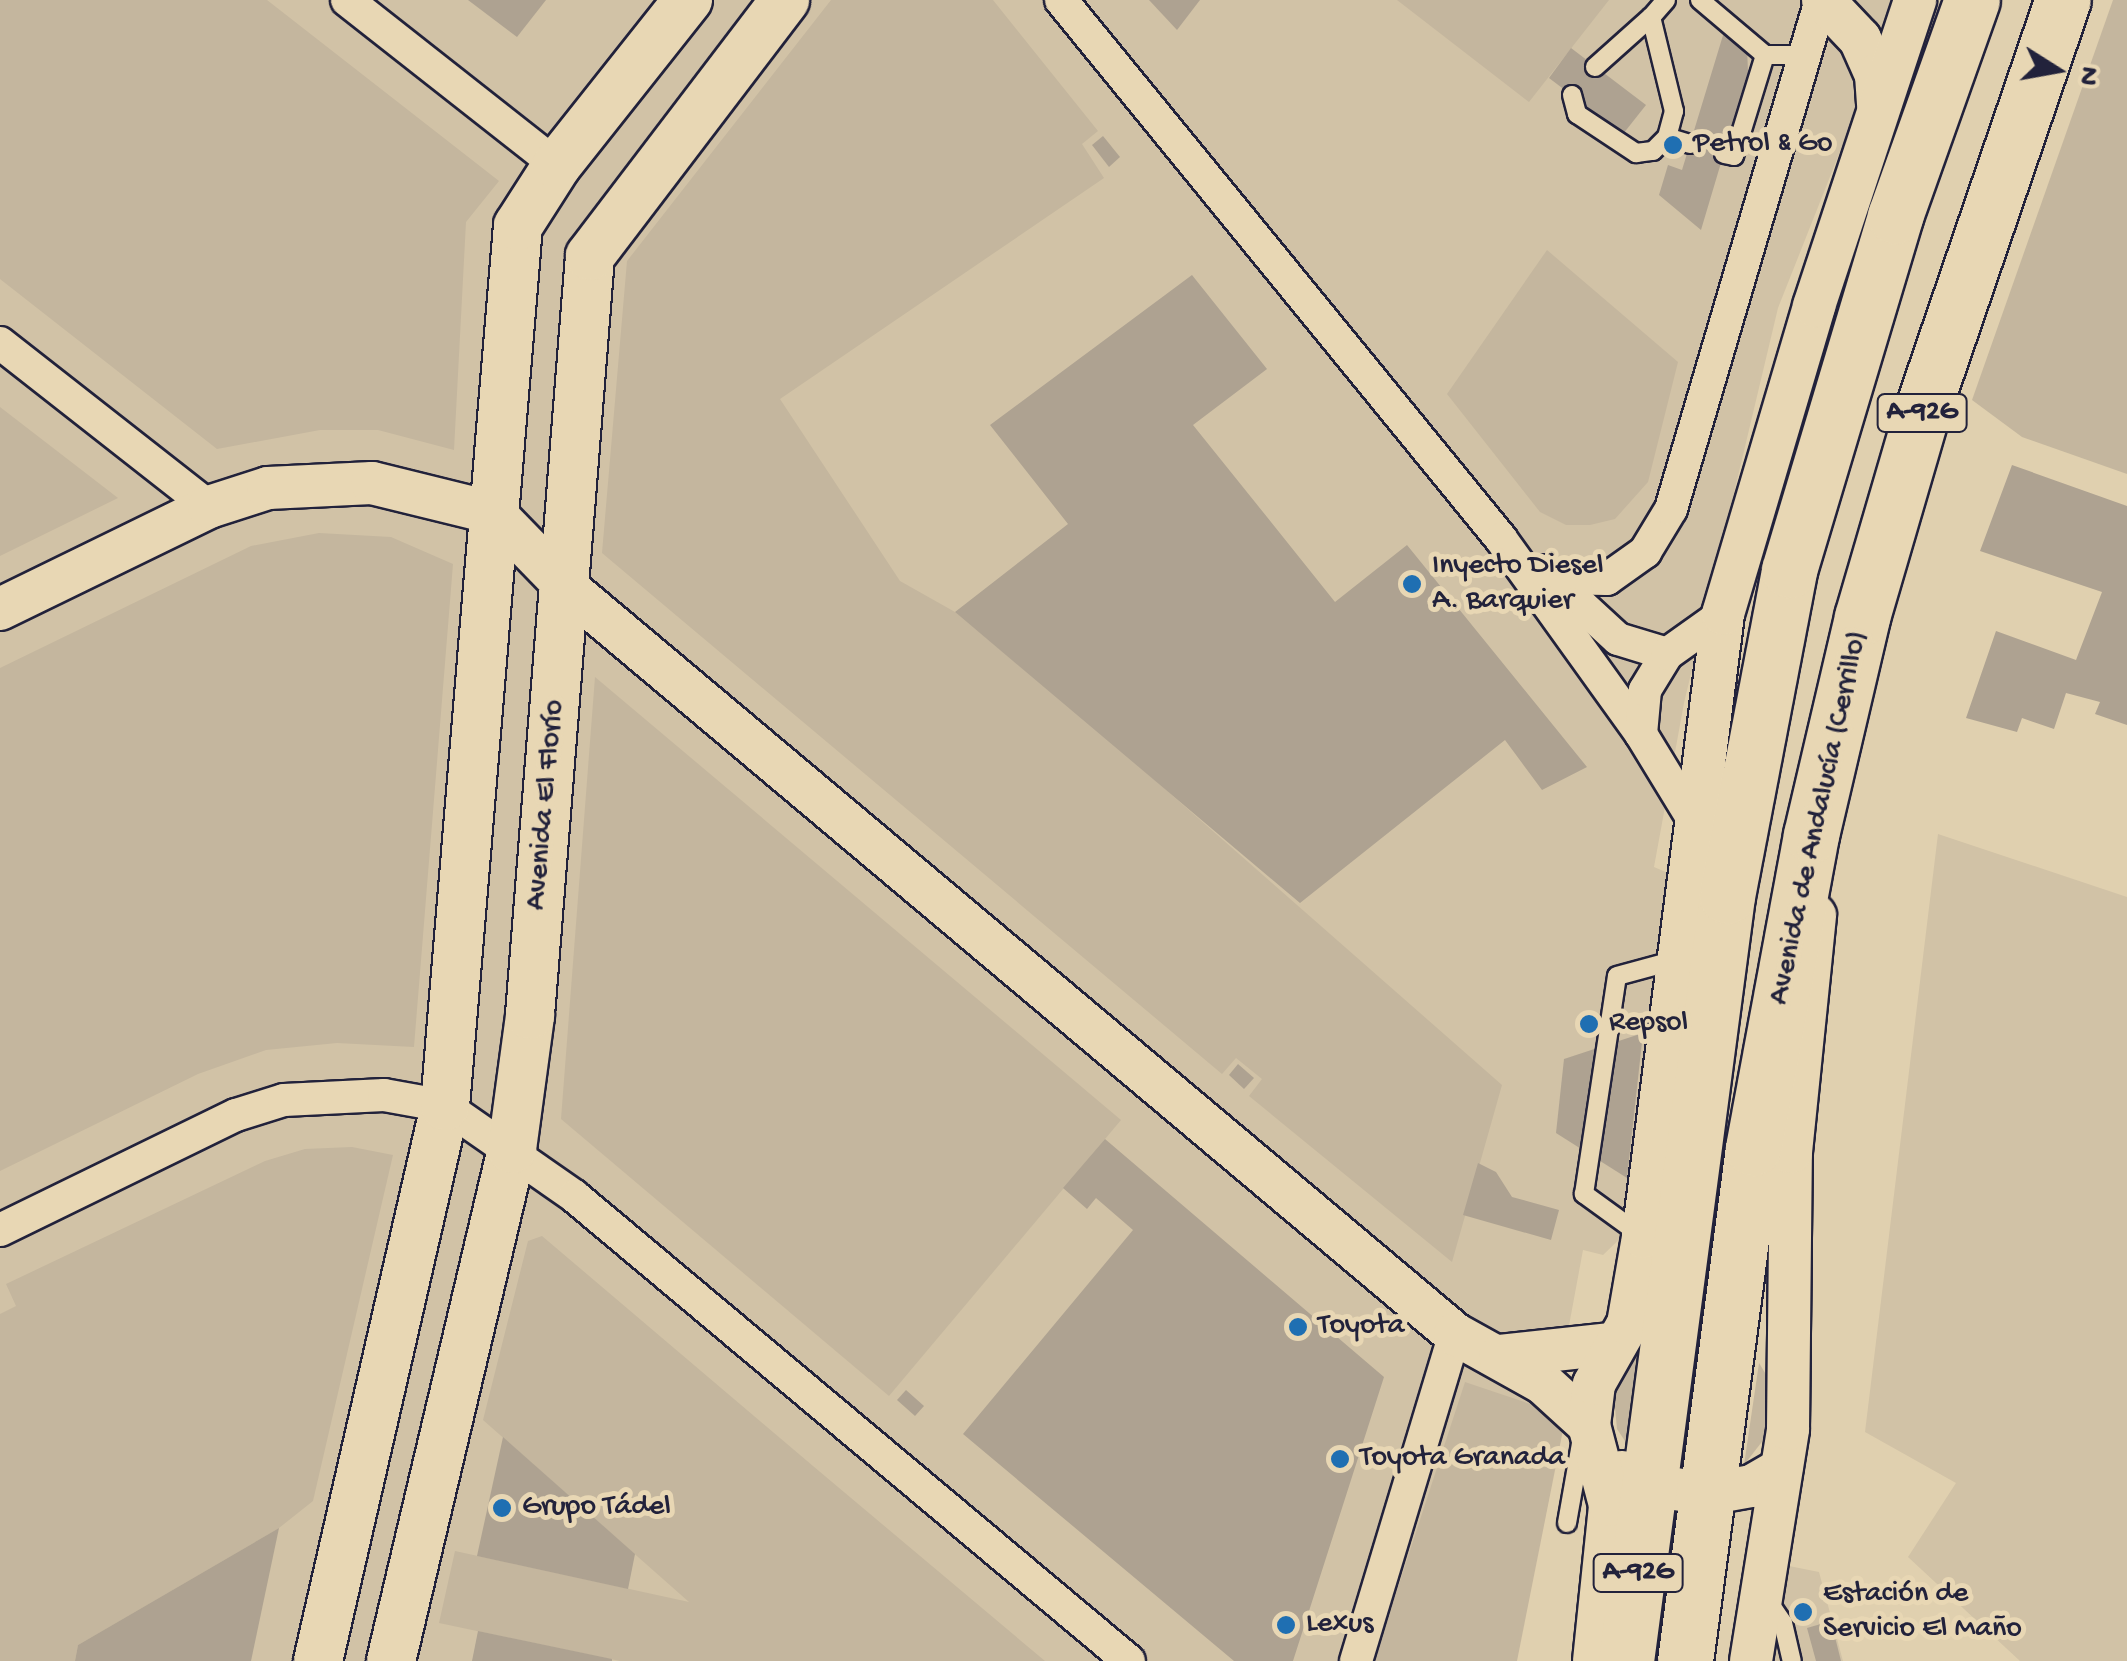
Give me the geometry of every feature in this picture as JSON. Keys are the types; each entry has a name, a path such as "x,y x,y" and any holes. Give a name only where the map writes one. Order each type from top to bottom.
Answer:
{"highway":[{"name":"A-92G","path":"1606,1653 1650,1485 1637,1328 1728,896 1790,570 1894,216 1972,0"},
{"name":"Avenida de Andalucía (Cerrillo)","path":"1685,1661 1753,1148 1811,835 1862,617 1918,427 2063,0"}],"main road":[{"path":"318,1661 444,1106 518,226 558,165 688,0"},
{"name":"Avenida El Florío","path":"391,1661 512,1149 530,1015 590,256 618,212 786,0"},
{"path":"558,165 618,212"}],"street":[{"path":"347,0 558,165"},
{"path":"1061,0 1500,538 1641,734 1699,830"},
{"path":"1553,578 1606,579 1645,552 1671,509 1822,0 1860,39 1876,75 1878,110"},
{"path":"1606,1653 1610,1505 1594,1444 1594,1384 1637,1328 1633,1230 1670,963 1699,830 1722,614 1814,306 1914,0"},
{"path":"1814,306 1894,216"},
{"path":"0,344 209,507"},
{"path":"0,610 209,507 318,481 372,482 494,513 565,586 1455,1334 1543,1383 1594,1444 1650,1485 1706,1494 1752,1486 1781,1469"},
{"path":"1500,538 1553,578 1618,638 1666,654"},
{"path":"1641,734 1645,690 1666,654 1722,614"},
{"path":"1751,1661 1781,1469 1788,1365 1790,1152 1817,944 1811,835"},
{"path":"0,1230 236,1115 284,1100 384,1095 444,1106 512,1149 1129,1661"},
{"path":"1500,1356 1637,1328 1729,1326 1753,1335 1788,1365"},
{"path":"1356,1661 1455,1334"}],"lane":[{"path":"1595,67 1666,0"},
{"path":"1700,0 1765,54 1804,55"},
{"path":"1572,95 1577,114 1636,153 1653,151 1666,137 1674,111 1651,18"},
{"path":"1724,154 1734,156 1765,54"},
{"path":"1666,137 1690,144"},
{"path":"1633,1230 1584,1194 1616,976 1670,963"},
{"path":"1567,1523 1594,1444"},
{"path":"1763,1593 1783,1623 1792,1661"}],"shaded area":[{"path":"0,0 1900,0 1778,308 1684,703 1654,867 1675,876 1631,1228 1603,1255 1583,1250 1546,1450 1497,1661 0,1661"},
{"path":"0,0 267,0 499,181 466,222 454,450 378,430 320,430 217,449 0,279"},
{"path":"831,0 993,0 1098,131 1082,144 1104,178 780,399 900,581 955,612 1132,760 1502,1085 1452,1262 1249,1096 1262,1079 1236,1058 1222,1074 602,553 627,261"},
{"path":"1397,0 1609,0 1529,102"},
{"path":"2113,0 2127,0 2127,474 2022,437 1972,400"},
{"path":"1547,250 1678,362 1648,482 1615,519 1590,525 1566,525 1540,512 1447,394"},
{"path":"0,407 118,498 0,556"},
{"path":"319,533 391,537 453,564 414,1047 337,1043 266,1050 198,1074 0,1171 0,668 251,546"},
{"path":"595,677 1121,1120 889,1396 561,1119"},
{"path":"1938,834 2127,897 2127,1661 2020,1661 1908,1557 1956,1483 1865,1432"},
{"path":"352,1147 393,1155 313,1501 279,1528 78,1645 75,1661 0,1661 0,1314 16,1306 6,1284 265,1161 305,1149"},
{"path":"542,1236 1045,1661 620,1661 439,1623 455,1551 689,1602 483,1420 528,1241"},
{"path":"1644,1343 1631,1450 1617,1429 1613,1387 1631,1350"},
{"path":"1759,1363 1770,1381 1771,1430 1744,1465"},
{"path":"1465,1382 1536,1406 1563,1430 1517,1661 1374,1661"},
{"name":"Estación de Servicio El Maño","path":"1784,1565 1819,1572 1843,1661 1769,1661"}],"building":[{"path":"468,0 546,0 517,37"},
{"path":"1149,0 1200,0 1177,30"},
{"path":"1724,32 1747,47 1748,72 1701,230 1659,195 1668,165 1682,170"},
{"path":"1571,48 1646,105 1623,134 1549,78"},
{"path":"1103,136 1120,157 1109,167 1092,145"},
{"path":"1192,275 1267,369 1193,425 1335,602 1407,545 1587,767 1542,790 1505,740 1300,903 955,612 1068,524 990,425"},
{"path":"2012,465 2127,506 2127,725 2095,714 2100,702 2066,693 2054,729 2022,718 2017,732 1966,718 1996,631 2076,660 2102,592 1980,551"},
{"path":"1643,1033 1627,1178 1556,1133 1564,1059"},
{"path":"1238,1064 1254,1078 1244,1089 1229,1075"},
{"path":"1105,1139 1384,1377 1293,1661 1234,1661 963,1434 1133,1230 1096,1198 1087,1209 1063,1188"},
{"path":"1478,1163 1496,1172 1512,1197 1559,1210 1551,1240 1463,1215"},
{"path":"906,1390 924,1406 915,1416 897,1400"},
{"path":"503,1437 635,1554 628,1589 477,1556"},
{"path":"279,1528 251,1661 75,1661 78,1645"},
{"path":"1831,1621 1841,1661 1816,1661 1807,1628"},
{"path":"478,1631 612,1659 612,1661 472,1661"}],"place":[{"name":"Petrol & Go","path":"1673,145"},
{"name":"Inyecto Diesel A. Barquier","path":"1412,584"},
{"name":"Repsol","path":"1589,1024"},
{"name":"Toyota","path":"1298,1327"},
{"name":"Toyota Granada","path":"1340,1459"},
{"name":"Grupo Tádel","path":"502,1508"},
{"name":"Estación de Servicio El Maño","path":"1803,1612"},
{"name":"Lexus","path":"1286,1625"}]}
